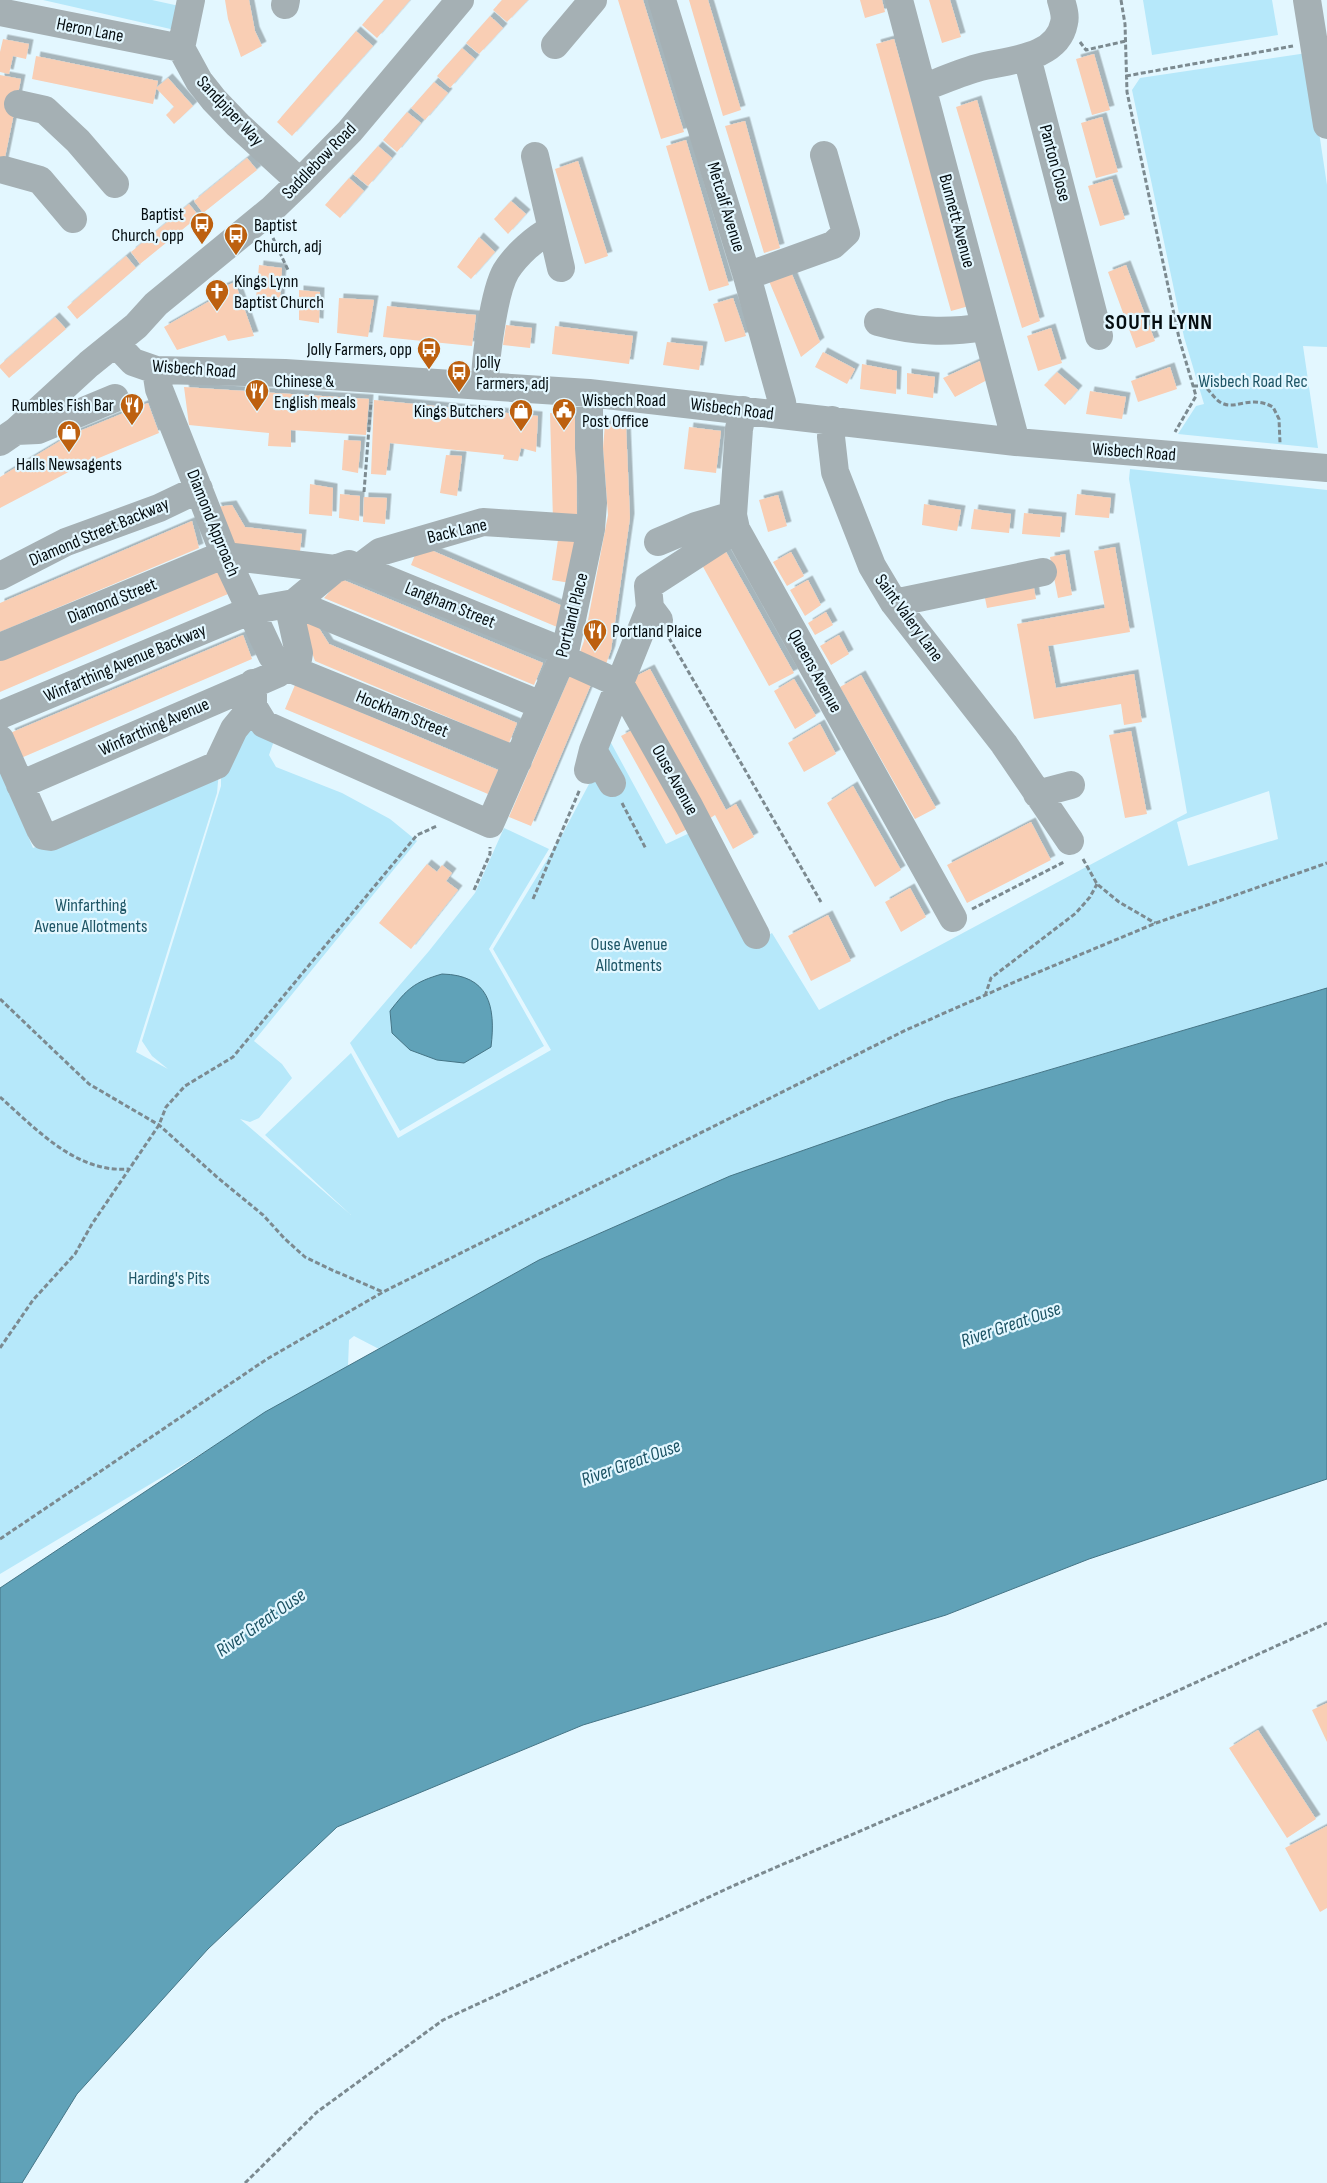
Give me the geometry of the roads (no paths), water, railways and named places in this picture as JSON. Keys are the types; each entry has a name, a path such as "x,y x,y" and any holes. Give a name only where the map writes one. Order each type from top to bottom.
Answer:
{"street":[{"path":"181,48 191,0"},
{"name":"Saddlebow Road","path":"116,344 156,304 272,209 300,182 350,131 460,0"},
{"path":"555,45 593,0"},
{"name":"Metcalf Avenue","path":"662,0 747,276 784,415"},
{"name":"Bunnett Avenue","path":"899,0 1016,442"},
{"path":"1307,0 1320,43 1327,125"},
{"path":"923,88 977,68 1027,57 1046,50 1060,35 1063,11"},
{"name":"Heron Lane","path":"0,12 181,48"},
{"name":"Sandpiper Way","path":"181,48 199,81 214,100 238,125 300,182"},
{"name":"Panton Close","path":"1027,57 1099,336"},
{"path":"18,104 45,110 78,141 115,184"},
{"path":"747,276 833,245 846,233 824,155"},
{"path":"535,156 561,268"},
{"path":"4,170 40,180 73,219"},
{"path":"485,385 485,364 500,284 507,270 537,237 552,229"},
{"path":"878,322 902,329 953,332 985,326"},
{"path":"8,437 82,371 116,344"},
{"name":"Wisbech Road","path":"116,344 133,362 156,370 285,373 589,393 1016,442 1327,468"},
{"name":"Diamond Approach","path":"156,370 159,388 225,556 249,611 272,656 286,667"},
{"name":"Portland Place","path":"253,694 264,724 490,824 564,655 591,529 593,503 589,448 589,393"},
{"path":"8,437 38,430 115,398"},
{"path":"735,522 739,429 743,410"},
{"name":"Saint Valery Lane","path":"832,420 831,437 835,472 872,566 894,603 1004,744 1076,848"},
{"name":"Diamond Street Backway","path":"0,576 66,542 159,508 199,489"},
{"name":"Back Lane","path":"294,603 347,568 380,552 482,522 591,529"},
{"path":"658,542 696,526 735,522"},
{"path":"597,768 620,684 654,614 648,586 735,522"},
{"name":"Queens Avenue","path":"735,522 952,918"},
{"name":"Langham Street","path":"225,556 347,568 564,655"},
{"name":"Diamond Street","path":"0,647 218,557 225,556"},
{"path":"894,603 1043,572"},
{"path":"286,667 298,659 299,653 291,617 294,603 541,706"},
{"name":"Winfarthing Avenue Backway","path":"0,715 249,611 294,603"},
{"path":"564,655 620,684"},
{"name":"Winfarthing Avenue","path":"20,785 253,694 286,667"},
{"name":"Hockham Street","path":"286,667 518,762"},
{"name":"Ouse Avenue","path":"620,684 689,806 756,935"},
{"path":"0,740 40,829 44,836 50,837 217,765 253,694"},
{"path":"1037,794 1071,785"}],"water":[{"path":"442,974 470,980 486,996 490,1006 492,1018 491,1047 464,1063 437,1060 410,1050 392,1033 390,1011 396,1003 418,983"},
{"name":"River Great Ouse","path":"1327,988 1327,1479 1089,1559 946,1615 583,1725 337,1827 208,1949 77,2094 22,2183 0,2183 0,1588 265,1412 539,1260 730,1176 947,1100"}],"place":[{"name":"Baptist Church, opp","path":"202,245"},
{"name":"Baptist Church, adj","path":"236,256"},
{"name":"Kings Lynn Baptist Church","path":"217,312"},
{"name":"Jolly Farmers, opp","path":"429,370"},
{"name":"Jolly Farmers, adj","path":"459,393"},
{"name":"Chinese & English meals","path":"257,412"},
{"name":"Rumbles Fish Bar","path":"132,426"},
{"name":"Wisbech Road Post Office","path":"564,431"},
{"name":"Kings Butchers","path":"521,432"},
{"name":"Halls Newsagents","path":"69,453"},
{"name":"Portland Plaice","path":"595,652"}],"district":[{"name":"SOUTH LYNN","path":"1159,322"}],"park label":[{"name":"Wisbech Road Rec","path":"1253,381"},
{"name":"Winfarthing Avenue Allotments","path":"91,915"},
{"name":"Ouse Avenue Allotments","path":"629,954"},
{"name":"Harding's Pits","path":"169,1278"}]}
